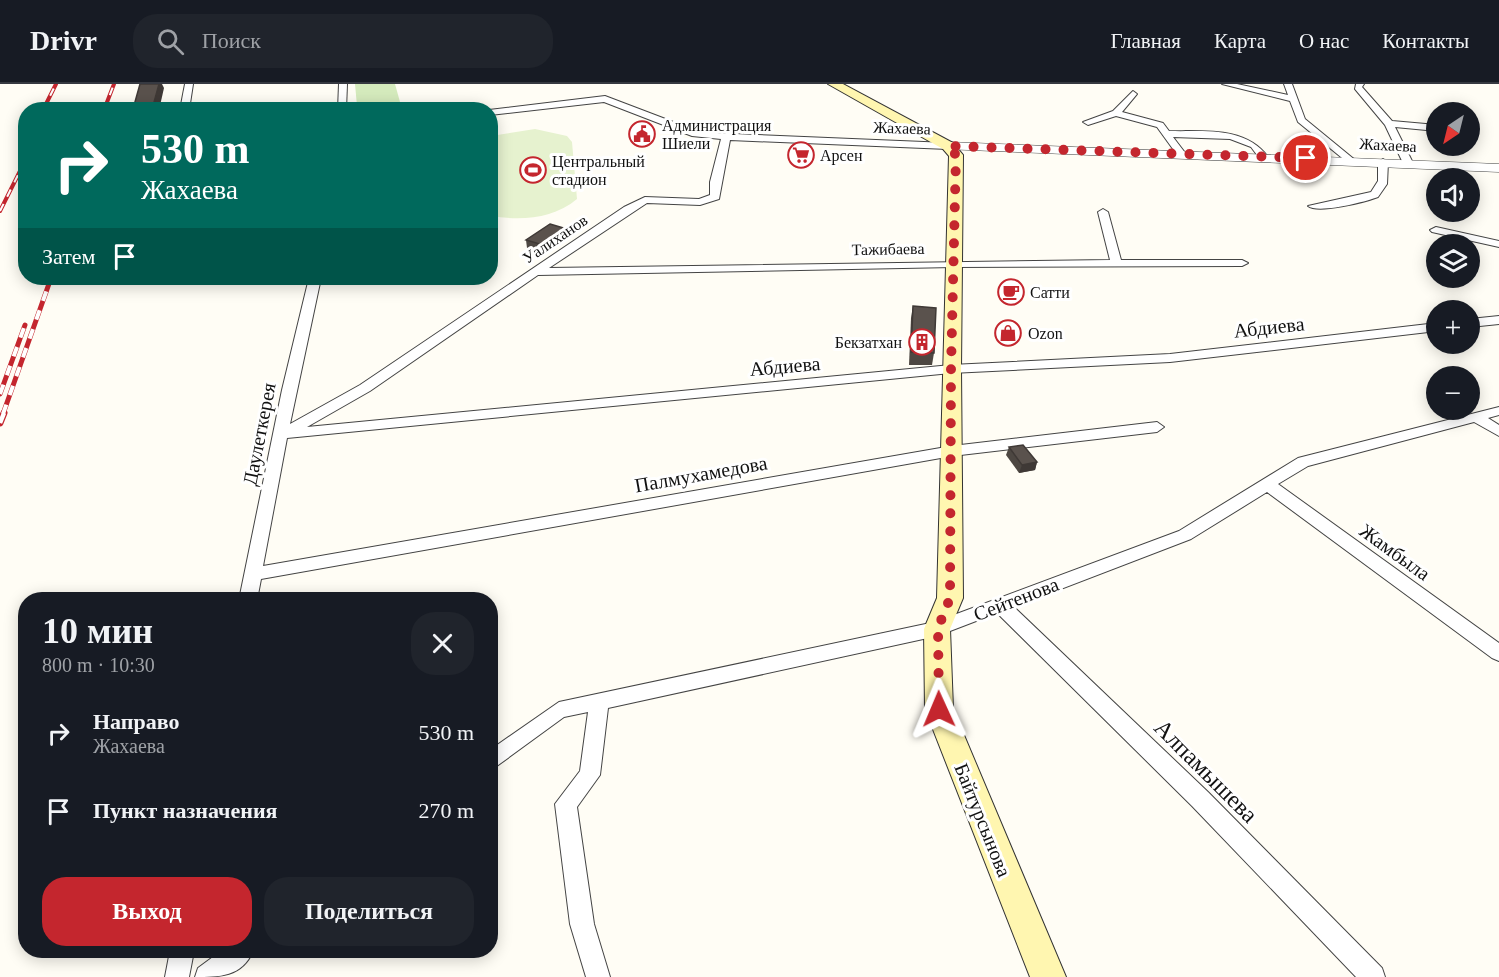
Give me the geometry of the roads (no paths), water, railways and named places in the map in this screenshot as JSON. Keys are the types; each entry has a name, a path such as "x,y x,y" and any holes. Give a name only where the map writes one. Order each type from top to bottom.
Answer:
{"main road":[{"path":"834,84 948,146"},
{"name":"Байтурсынова","path":"948,146 956,155 951,369 950,598 938,628 939,709 1048,977"}],"street":[{"path":"186,102 189,84"},
{"path":"342,102 343,84"},
{"path":"1226,84 1293,99"},
{"path":"1288,84 1301,120 1350,160"},
{"path":"1360,84 1358,87 1366,99 1389,124 1408,163"},
{"path":"1088,122 1116,113 1133,94"},
{"name":"Жахаева","path":"498,111 605,99 695,134 726,137 1350,160 1499,168"},
{"path":"1116,113 1160,125 1181,154"},
{"path":"1389,124 1426,127"},
{"path":"1166,134 1231,136 1254,145 1263,157"},
{"name":"Уалиханов","path":"280,434 324,413 365,388 534,272 645,200 700,202 715,197 717,189 715,182 726,137"},
{"path":"1313,206 1370,197 1379,191 1384,178 1383,162"},
{"path":"1103,212 1116,262"},
{"path":"1436,230 1499,244"},
{"name":"Тажибаева","path":"534,272 1116,262 1242,264"},
{"name":"Даулеткерея","path":"250,592 280,434 313,285"},
{"path":"1480,323 1499,320"},
{"name":"Абдиева","path":"280,434 951,369 1170,358 1426,328"},
{"name":"Сейтенова","path":"1480,416 1499,411"},
{"path":"1480,419 1499,431"},
{"name":"Сейтенова","path":"498,756 559,710 938,628 1185,535 1303,462 1464,420"},
{"name":"Палмухамедова","path":"253,574 952,451 1157,427"},
{"name":"Жамбыла","path":"1267,484 1499,653"},
{"name":"Алпамышева","path":"1000,605 1200,799 1373,977"},
{"path":"598,977 582,924 566,804 590,775 599,702"},
{"path":"177,977 181,958"},
{"path":"207,977 232,958"}],"railway":[{"path":"47,102 56,84"},
{"path":"107,102 114,84"},
{"path":"0,211 18,175"},
{"path":"3,414 49,285"},
{"path":"0,394 25,325"},
{"path":"0,423 4,413"}],"place":[{"name":"Администрация Шиели","path":"642,134"},
{"name":"Арсен","path":"801,155"},
{"name":"Центральный стадион","path":"533,170"},
{"name":"Сатти","path":"1011,292"},
{"name":"Ozon","path":"1008,333"},
{"name":"Бекзатхан","path":"922,342"}]}
